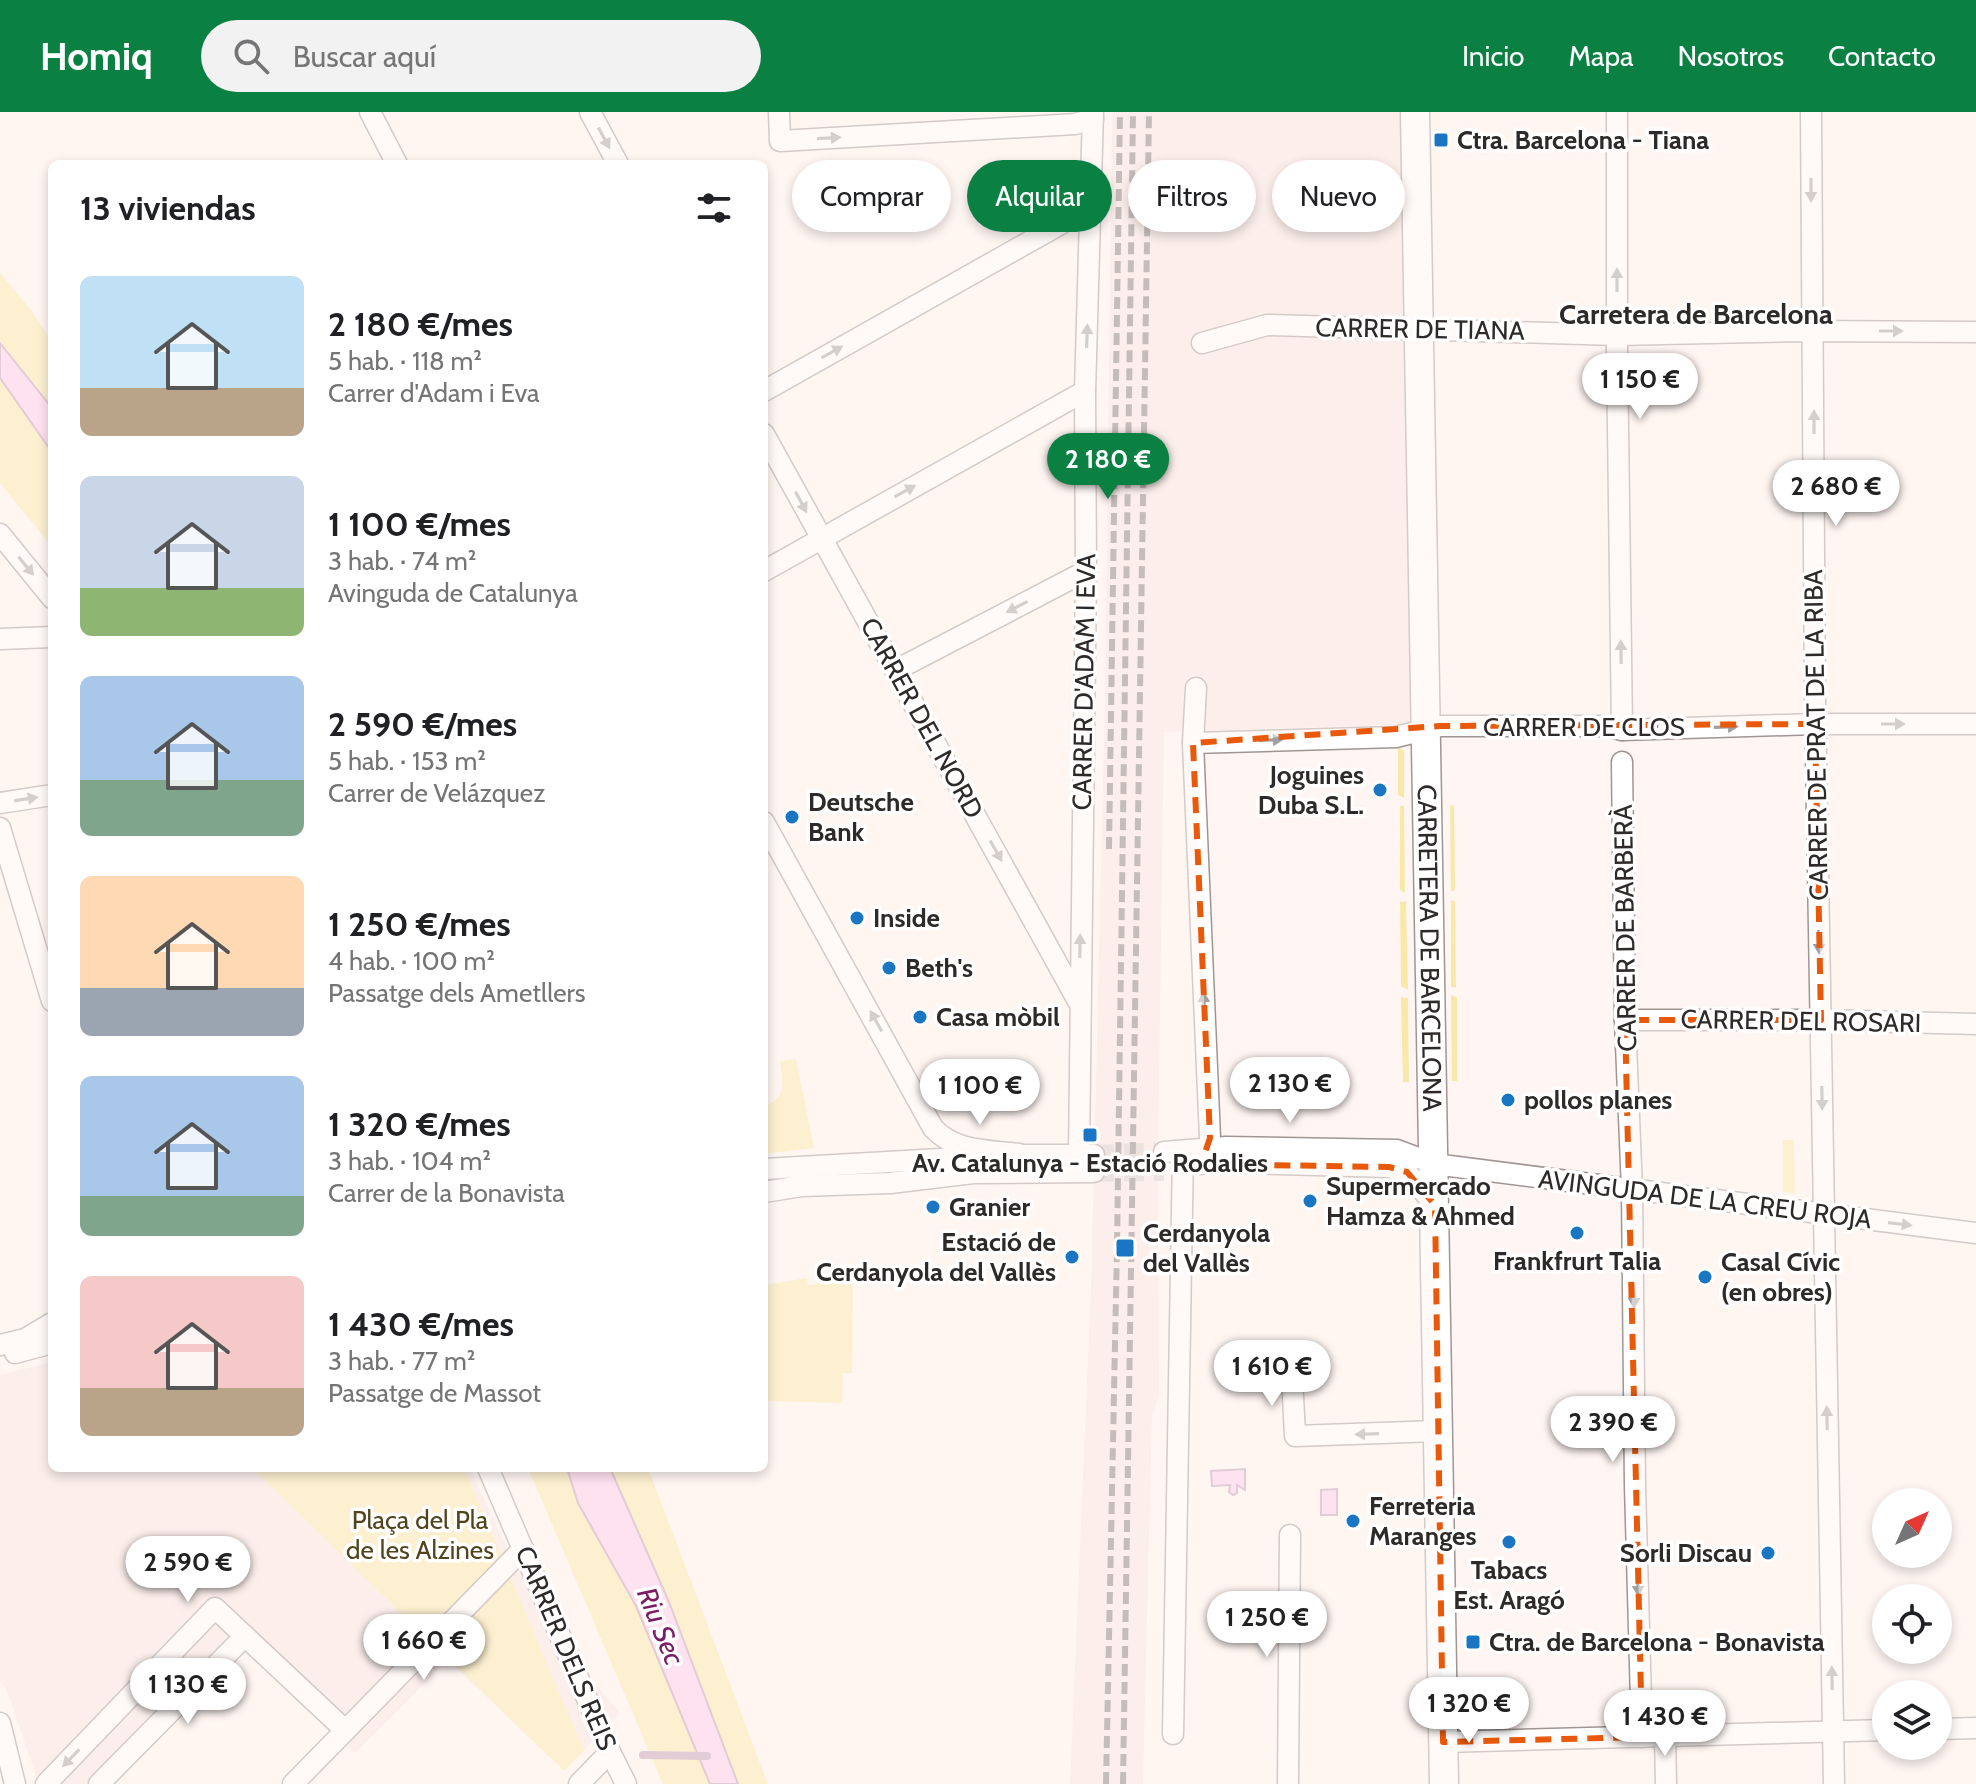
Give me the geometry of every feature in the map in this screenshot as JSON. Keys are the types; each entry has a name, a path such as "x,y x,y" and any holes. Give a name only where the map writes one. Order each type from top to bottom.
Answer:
{"main road":[{"name":"CARRETERA DE BARCELONA","path":"1415,112 1433,1128 1421,1160 1435,1205 1444,1784"}],"street":[{"path":"357,112 381,136"},
{"path":"370,112 395,160"},
{"path":"590,112 616,160"},
{"path":"779,112 780,141 1075,124 1093,116"},
{"path":"1617,112 1622,730"},
{"name":"CARRER DE PRAT DE LA RIBA","path":"1811,112 1815,724 1834,1784"},
{"name":"CARRER D'ADAM I EVA","path":"1092,160 1093,116"},
{"path":"768,389 1047,232"},
{"name":"CARRER D'ADAM I EVA","path":"1089,1161 1079,1003 1086,571 1085,391 1090,232"},
{"name":"CARRER DE TIANA","path":"1202,343 1267,325 1617,335 1976,332"},
{"path":"768,569 1085,391"},
{"name":"CARRER DEL NORD","path":"768,441 1079,1003"},
{"path":"0,534 48,593"},
{"path":"896,670 1086,571"},
{"path":"0,639 48,637"},
{"path":"1173,1734 1190,1157 1196,688"},
{"name":"CARRER DE CLOS","path":"1193,743 1396,737 1425,728 1605,726 1622,730 1815,724 1976,724"},
{"name":"CARRER DE BARBERÀ","path":"1622,762 1642,1737"},
{"path":"0,803 48,796"},
{"path":"0,828 48,988"},
{"path":"768,829 933,1128 944,1140 962,1147 1089,1161"},
{"name":"CARRER DEL ROSARI","path":"1625,1020 1976,1024"},
{"path":"895,1183 906,1160 922,1142 927,1114"},
{"path":"768,1169 1019,1154"},
{"path":"1190,1157 1389,1167 1407,1172 1435,1205"},
{"name":"AVINGUDA DE LA CREU ROJA","path":"1190,1157 1421,1160 1976,1233"},
{"path":"768,1191 802,1186 895,1183 1089,1161"},
{"path":"768,1181 895,1183"},
{"path":"0,1334 48,1324"},
{"path":"0,1345 25,1339 48,1325"},
{"path":"0,1358 48,1344"},
{"path":"1292,1377 1295,1436 1438,1431"},
{"name":"CARRER DELS REIS","path":"490,1472 626,1784"},
{"path":"1288,1784 1290,1535"},
{"path":"293,1784 523,1549"},
{"path":"46,1784 215,1608 345,1730"},
{"path":"99,1784 245,1636"},
{"path":"0,1723 15,1784"},
{"path":"1952,1729 1976,1728"},
{"path":"1443,1742 1872,1731"},
{"path":"1665,1736 1666,1784"},
{"path":"579,1784 610,1752"}],"highlighted area":[{"path":"1815,724 1821,1020 1625,1020 1642,1737 1443,1742 1435,1205 1407,1172 1389,1167 1201,1164 1210,1138 1193,743 1440,726"}],"shaded area":[{"path":"1112,112 1417,112 1433,724 1164,732 1158,1157 1159,1395 1152,1416 1143,1784 1070,1784 1091,1287 1105,701"},
{"path":"48,1363 48,1472 471,1472 543,1621 620,1713 564,1771 448,1660 355,1753 248,1649 85,1784 39,1784 6,1688 0,1682 0,1375"}],"green space":[{"path":"0,273 48,335 48,542 0,483"},
{"path":"1398,747 1404,751 1404,798 1398,795"},
{"path":"1450,805 1454,806 1455,890 1451,892"},
{"path":"1400,806 1404,806 1405,893 1400,890"},
{"path":"1451,900 1455,901 1456,987 1451,987"},
{"path":"1406,901 1408,990 1401,986 1400,902"},
{"path":"1451,995 1457,997 1457,1081 1452,1081"},
{"path":"1401,997 1408,998 1409,1082 1403,1082"},
{"path":"796,1059 814,1148 768,1154 768,1104 777,1099 782,1088 780,1061"},
{"path":"1783,1140 1794,1140 1795,1193 1783,1192"},
{"path":"832,1275 853,1275 852,1373 843,1373 842,1403 768,1401 768,1284 807,1278 808,1285 830,1282"},
{"name":"Plaça del Pla de les Alzines","path":"256,1472 466,1472 584,1751 564,1771"},
{"path":"530,1472 650,1472 768,1784 663,1784"}],"water":[{"path":"0,343 48,403 48,446 0,378"},
{"path":"1245,1469 1245,1490 1237,1485 1237,1493 1233,1495 1229,1492 1230,1485 1212,1486 1211,1471"},
{"name":"Riu Sec","path":"568,1472 612,1472 669,1602 738,1784 710,1784 636,1606 578,1503"},
{"path":"1337,1489 1337,1515 1321,1515 1321,1490"}],"waterway":[{"path":"643,1755 707,1756"}],"tunnel":[{"path":"1094,1155 1164,1152"},
{"path":"1094,1172 1164,1171"}],"railway":[{"path":"1109,849 1120,112"},
{"path":"1106,1784 1133,112"},
{"path":"1123,1784 1149,112"}],"place":[{"name":"Ctra. Barcelona - Tiana","path":"1441,140"},
{"name":"Joguines Duba S.L.","path":"1380,790"},
{"name":"Deutsche Bank","path":"792,817"},
{"name":"Inside","path":"857,918"},
{"name":"Beth's","path":"889,968"},
{"name":"Casa mòbil","path":"920,1017"},
{"name":"pollos planes","path":"1508,1100"},
{"name":"Av. Catalunya - Estació Rodalies","path":"1090,1135"},
{"name":"Supermercado Hamza & Ahmed","path":"1310,1201"},
{"name":"Granier","path":"933,1207"},
{"name":"Frankfrurt Talia","path":"1577,1233"},
{"name":"Cerdanyola del Vallès","path":"1125,1248"},
{"name":"Estació de Cerdanyola del Vallès","path":"1072,1257"},
{"name":"Casal Cívic (en obres)","path":"1705,1277"},
{"name":"Ferreteria Maranges","path":"1353,1521"},
{"name":"Tabacs Est. Aragó","path":"1509,1542"},
{"name":"Sorli Discau","path":"1768,1553"},
{"name":"Ctra. de Barcelona - Bonavista","path":"1473,1642"}],"district":[{"name":"Carretera de Barcelona","path":"1696,314"}]}
